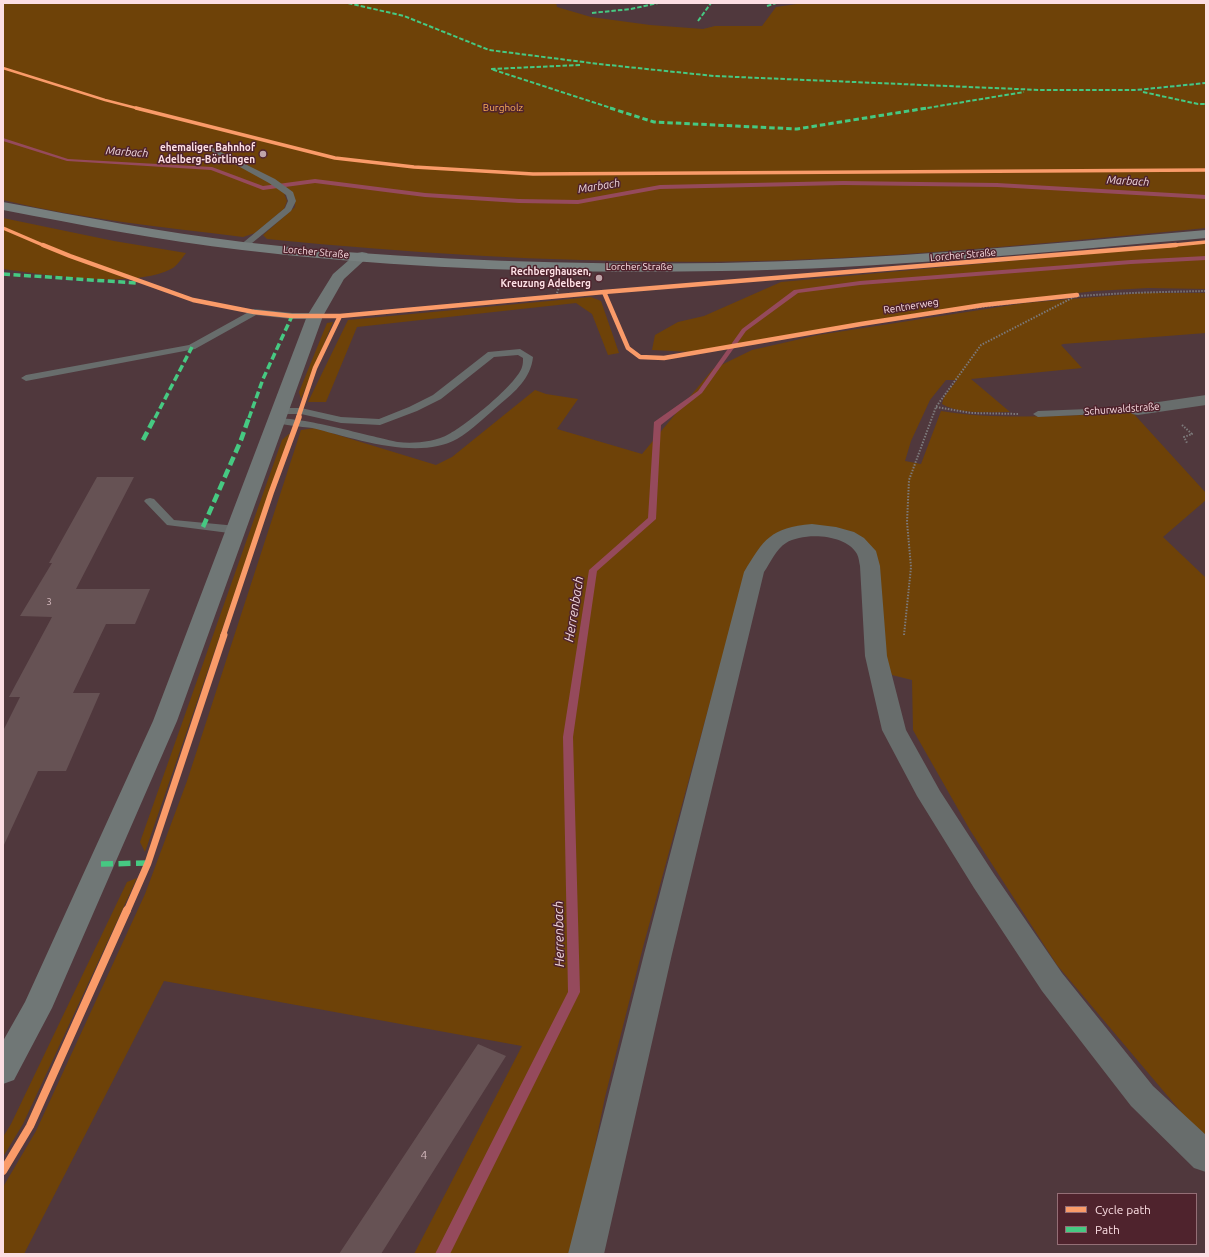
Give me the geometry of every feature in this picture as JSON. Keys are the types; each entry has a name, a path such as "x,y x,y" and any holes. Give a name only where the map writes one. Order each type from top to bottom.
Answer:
{"main road":[{"name":"Lorcher Straße","path":"3,206 105,226 243,246 466,263 602,267 779,266 919,259 1206,234"},
{"path":"3,1070 37,1008 164,721 237,530 315,316 338,277 362,256"}],"street":[{"name":"Schurwaldstraße","path":"1138,410 1206,400"},
{"path":"586,1254 656,961 754,572 775,542 791,533 804,530 819,530 837,534 855,542 864,549 869,557 876,656 894,730 930,796 984,881 1052,982 1142,1096 1206,1157"}],"lane":[{"path":"211,149 272,180 290,194 292,201 288,209 243,246"},
{"path":"26,378 192,347 254,312 292,316 315,316"},
{"path":"520,352 528,357 527,368 514,387 473,422 452,437 431,444 399,445 298,422 279,416 301,411 341,420 380,422 413,410 437,397 492,354 520,352"},
{"name":"Schurwaldstraße","path":"1038,414 1138,410"},
{"path":"150,500 171,523 237,530"}],"path":[{"path":"903,641 911,567 907,522 910,480 936,407 981,345 1077,295"},
{"path":"936,407 993,414 1038,414"}],"green space":[{"name":"Burgholz","path":"3,3 556,3 557,7 591,17 650,25 703,29 715,26 762,26 776,7 804,3 1206,3 1206,82 1135,90 1206,83 1206,228 895,255 725,262 660,262 463,255 267,239 263,235 295,207 295,200 284,193 287,201 284,209 255,233 243,237 123,222 33,207 3,200"},
{"path":"3,218 114,241 186,253 171,269 154,275 134,278 88,279 3,269"},
{"path":"1206,243 1206,289 1148,288 1095,291 982,304 692,352 652,350 655,335 678,322 704,316 781,282"},
{"path":"1142,293 1206,293 1206,333 1063,344 1061,345 1082,368 971,379 1010,412 966,411 950,408 942,404 944,397 957,380 946,380 930,400 911,441 905,461 921,464 941,411 1013,417 1133,413 1206,493 1206,500 1163,537 1206,578 1206,1139 1193,1126 1057,965 970,830 913,730 912,680 892,675 881,649 877,564 839,531 770,539 726,644 643,947 605,1097 573,1254 414,1254 522,1046 164,981 24,1254 3,1254 3,1187 36,1131 145,894 187,781 301,430 315,428 436,465 452,457 535,390 546,394 578,399 557,429 642,454 713,369 752,350 818,335 1025,303"},
{"path":"591,297 601,301 619,353 608,355 592,314 576,303 357,327 326,402 308,402 348,320"},
{"path":"333,322 301,399 299,392 327,323"},
{"path":"290,433 145,852 140,842 282,440"},
{"path":"137,878 23,1124 3,1157 3,1137 11,1124 127,882"}],"building":[{"path":"97,477 134,477 76,589 150,589 135,624 106,624 73,693 100,693 66,771 38,771 3,847 3,731 20,697 9,697 52,617 20,616 52,563 49,563"},
{"path":"478,1044 506,1056 381,1254 339,1254"}],"waterway":[{"name":"Marbach","path":"3,139 67,160 212,169 263,188 315,181 425,195 519,201 578,202 660,187 843,183 997,185 1206,197"},
{"name":"Herrenbach","path":"442,1254 574,992 568,737 593,570 652,519 657,424 700,392 744,330 796,291 860,283 1131,262 1206,258"}],"marked path":[{"path":"348,3 404,16 489,50 599,64 714,76 1040,90 1136,90 1206,83"},
{"path":"592,13 631,9 658,3"},
{"path":"698,21 711,3"},
{"path":"767,6 776,3"},
{"path":"580,65 491,69 654,122 797,129 1024,92"},
{"path":"1143,92 1198,104 1206,104"},
{"path":"3,274 136,283"},
{"path":"203,527 241,440 263,379 292,316"},
{"path":"143,440 192,347"},
{"path":"101,864 148,863"}],"cycle path":[{"path":"3,68 105,100 335,158 414,167 533,174 1206,170"},
{"path":"3,228 70,256 193,300 254,312 292,316 340,316 604,292 1206,242"},
{"name":"Rentnerweg","path":"604,292 628,348 640,357 664,358 861,324 983,305 1077,295"},
{"path":"3,1171 30,1126 148,863 271,493 315,368 340,316"}],"place":[{"name":"ehemaliger Bahnhof Adelberg-Börtlingen","path":"263,154"},
{"name":"Rechberghausen, Kreuzung Adelberg","path":"599,278"}]}
